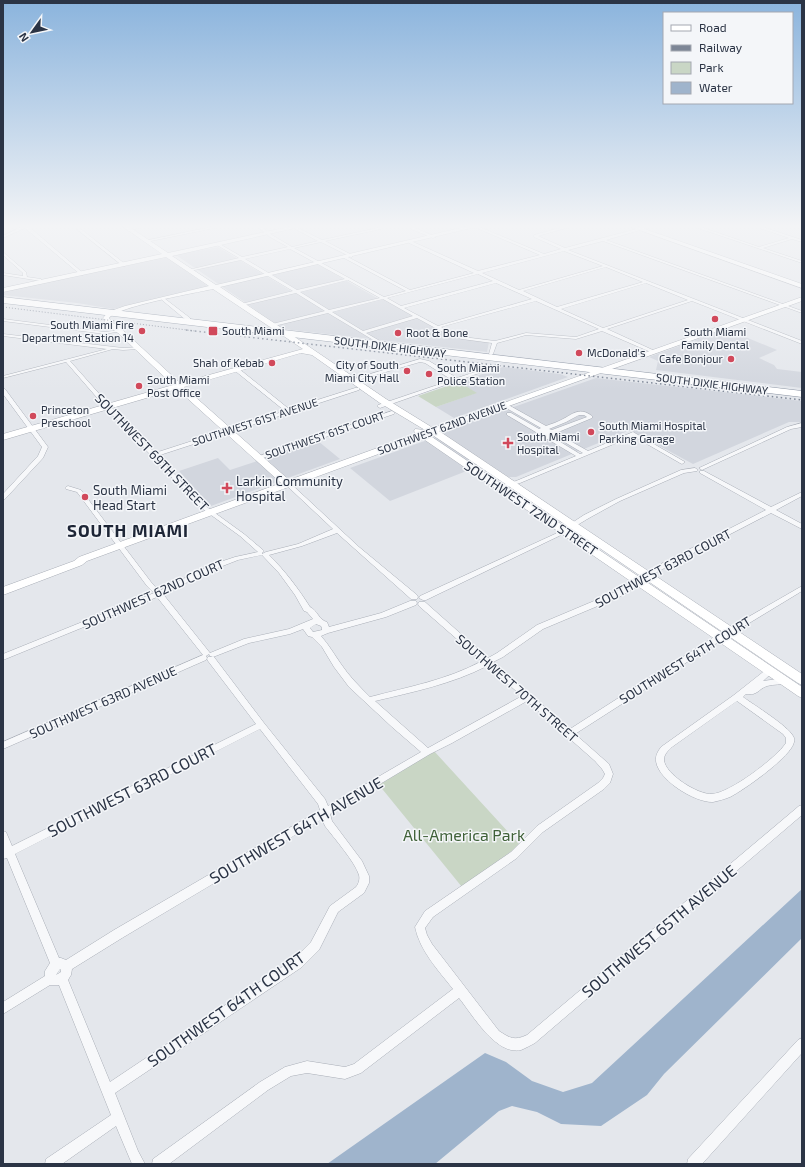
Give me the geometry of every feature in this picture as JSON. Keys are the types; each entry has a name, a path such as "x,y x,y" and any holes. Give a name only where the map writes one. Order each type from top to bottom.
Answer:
{"highway":[{"name":"SOUTH DIXIE HIGHWAY","path":"3,296 47,304 70,301 127,315 491,354 802,394"},
{"name":"SOUTH DIXIE HIGHWAY","path":"3,300 114,312 177,315 188,319 279,331 322,339 562,367 633,370 802,389"},
{"path":"113,323 118,318 127,315"},
{"path":"303,349 312,341 322,339"},
{"path":"474,356 491,354 500,360"},
{"path":"626,362 626,366 633,370"},
{"path":"562,367 573,371 576,375 576,380"}],"street":[{"path":"3,289 27,280"},
{"path":"38,280 50,281"},
{"path":"45,280 50,281"},
{"name":"SOUTHWEST 72ND STREET","path":"206,280 242,304 392,412 513,484 567,528"},
{"path":"243,280 114,312 107,316 106,321 138,348 414,600"},
{"path":"276,280 386,346"},
{"path":"242,304 342,280"},
{"path":"351,280 459,337 495,342 526,334 574,338 692,300"},
{"path":"391,280 409,291"},
{"path":"279,331 328,311 447,280"},
{"path":"520,291 557,280"},
{"path":"642,280 802,343"},
{"path":"714,280 802,312"},
{"path":"786,280 802,286"},
{"path":"402,307 498,281 653,352"},
{"path":"558,308 646,282"},
{"path":"438,327 537,299"},
{"name":"SOUTHWEST 62ND AVENUE","path":"3,587 802,299"},
{"path":"160,300 177,315"},
{"path":"114,312 112,318 113,323 119,331"},
{"path":"363,332 418,316"},
{"path":"3,320 105,333 119,331"},
{"name":"SOUTHWEST 72ND STREET","path":"279,331 303,349 313,353 357,389 428,433 500,487 567,528 725,634 802,680"},
{"path":"3,335 129,350 138,348"},
{"path":"491,354 495,342"},
{"path":"3,377 115,348"},
{"path":"3,437 303,349"},
{"name":"SOUTHWEST 69TH STREET","path":"67,360 108,407 202,506 239,532 263,553 286,577 307,609 310,610 323,627"},
{"path":"349,381 418,360 424,361 456,380"},
{"path":"236,369 288,411"},
{"name":"SOUTHWEST 61ST COURT","path":"384,405 483,371"},
{"name":"SOUTHWEST 61ST AVENUE","path":"154,455 357,389"},
{"path":"3,390 44,444 45,450 41,457 3,498"},
{"path":"502,406 539,431 545,432 551,432 582,420 577,419 575,415 545,432"},
{"path":"502,406 545,432 580,456"},
{"name":"SOUTHWEST 61ST COURT","path":"258,458 392,412"},
{"path":"310,629 345,624 383,615 420,596 423,601 567,528 576,521 681,472 702,470 789,428 801,425"},
{"path":"551,432 587,453"},
{"path":"500,487 513,484 633,434 682,462"},
{"path":"702,470 802,527"},
{"path":"68,488 79,491 120,546 322,802 324,813"},
{"name":"SOUTHWEST 63RD COURT","path":"368,700 446,680 487,662 500,655 540,627 601,602 643,579 653,571 802,494"},
{"name":"SOUTHWEST 62ND COURT","path":"3,657 158,594 213,566 237,558 300,545 337,530"},
{"name":"SOUTHWEST 62ND AVENUE","path":"3,591 78,563 83,559"},
{"name":"SOUTHWEST 64TH COURT","path":"569,734 725,634 802,588"},
{"name":"SOUTHWEST 70TH STREET","path":"423,601 487,662 602,763 609,774 607,780 600,786 544,825 531,836 514,855 424,919 420,928 428,948 460,990"},
{"name":"SOUTHWEST 69TH STREET","path":"307,609 310,629"},
{"path":"310,629 323,627"},
{"path":"323,627 326,642 325,645"},
{"path":"310,629 325,645 344,675 368,700 426,752"},
{"name":"SOUTHWEST 63RD AVENUE","path":"3,746 208,656 248,641 290,631 310,629"},
{"name":"SOUTHWEST 72ND STREET","path":"725,634 770,671 802,693"},
{"path":"738,697 786,732 790,739 790,744 778,757 734,790 715,797 701,797 680,784 668,774 661,764 662,751 738,697 770,671"},
{"path":"746,691 752,692 767,682 785,681"},
{"name":"SOUTHWEST 64TH AVENUE","path":"62,966 426,752 449,741 527,697"},
{"name":"SOUTHWEST 63RD COURT","path":"6,853 261,725"},
{"name":"SOUTHWEST 65TH AVENUE","path":"460,990 490,1030 501,1040 512,1044 526,1042 535,1036 802,809"},
{"name":"SOUTHWEST 64TH COURT","path":"108,1090 298,963 315,946 334,909 358,892 364,883 364,876 360,867 328,823 324,813"},
{"path":"3,835 6,853 62,966 51,970 108,1090 139,1164"},
{"path":"3,1008 56,979"},
{"path":"158,1164 264,1086 288,1071 308,1067 345,1073 357,1069 460,990"},
{"path":"693,1164 802,1044"},
{"path":"51,1164 119,1117"}],"shaded area":[{"path":"55,280 200,280 209,287 113,309 77,303 3,295 3,291"},
{"path":"213,280 274,280 291,291 246,303"},
{"path":"280,280 346,280 451,336 489,342 487,352 283,329 247,304 299,292"},
{"path":"726,329 777,350 759,358 774,365 777,369 802,372 802,388 656,370 658,361 649,357"},
{"name":"South Miami Hospital","path":"503,367 560,374 568,377 454,418 436,407 476,393 459,382"},
{"name":"South Miami Hospital","path":"596,378 802,401 802,422 789,422 693,464 630,430 516,477 508,477 487,463 390,501 350,468 444,434 446,431"},
{"name":"Larkin Community Hospital","path":"318,441 340,459 211,506 179,471 218,458 230,470"}],"green space":[{"path":"459,382 477,393 436,407 418,396"},
{"name":"All-America Park","path":"434,751 520,845 462,887 379,785"}],"water":[{"path":"802,889 802,938 664,1074 647,1095 601,1126 561,1124 537,1112 512,1106 499,1111 435,1164 327,1164 485,1053 506,1062 532,1081 563,1092 592,1083"}],"railway":[{"path":"3,307 195,331"},
{"path":"186,330 802,400"}],"place":[{"name":"South Miami Family Dental","path":"715,319"},
{"name":"South Miami Fire Department Station 14","path":"142,331"},
{"name":"South Miami","path":"213,331"},
{"name":"Root & Bone","path":"398,333"},
{"name":"McDonald's","path":"579,353"},
{"name":"Cafe Bonjour","path":"731,359"},
{"name":"Shah of Kebab","path":"272,363"},
{"name":"City of South Miami City Hall","path":"407,371"},
{"name":"South Miami Police Station","path":"429,374"},
{"name":"South Miami Post Office","path":"139,386"},
{"name":"Princeton Preschool","path":"33,416"},
{"name":"South Miami Hospital Parking Garage","path":"591,432"},
{"name":"South Miami Hospital","path":"508,443"},
{"name":"Larkin Community Hospital","path":"227,488"},
{"name":"South Miami Head Start","path":"85,497"}],"district":[{"name":"SOUTH MIAMI","path":"128,531"}]}
